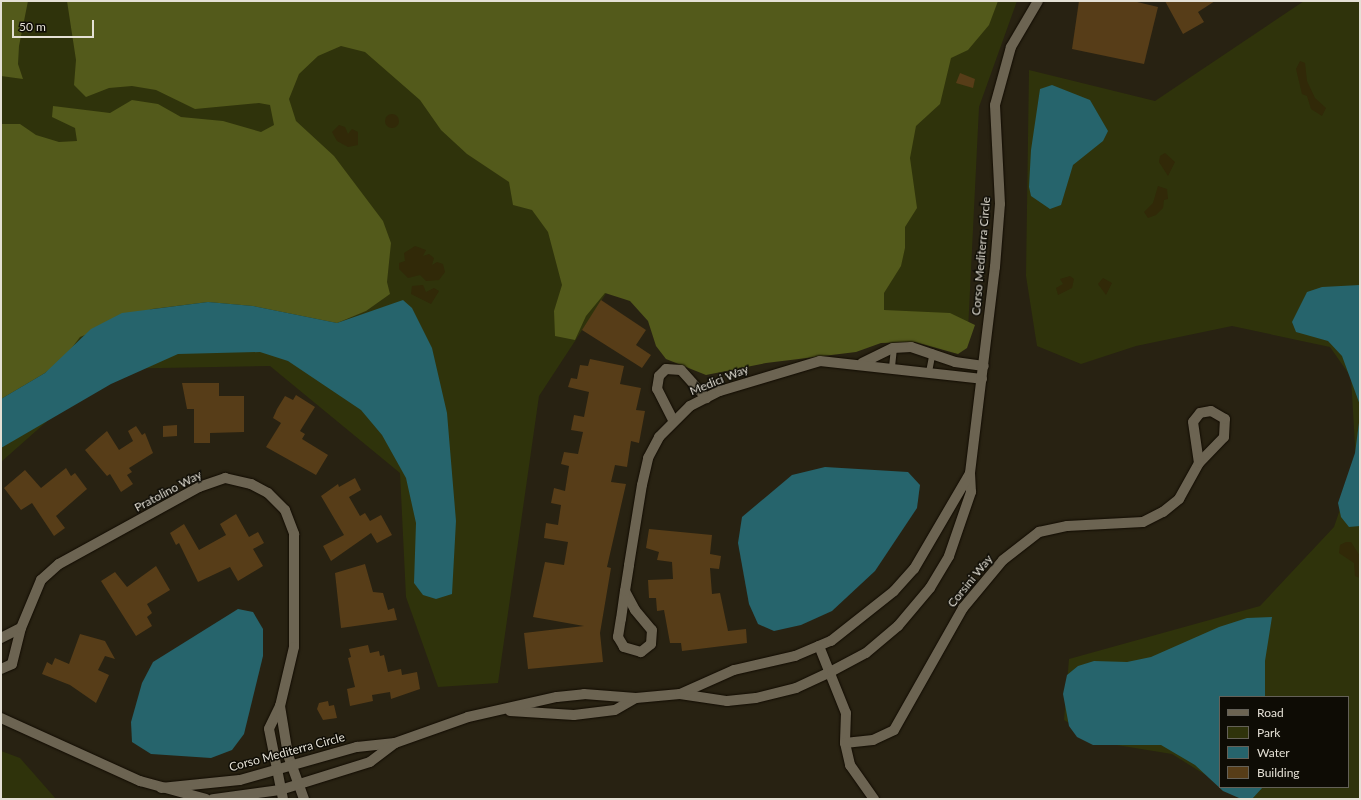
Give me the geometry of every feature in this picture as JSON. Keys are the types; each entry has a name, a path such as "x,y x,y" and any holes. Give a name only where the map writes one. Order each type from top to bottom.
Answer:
{"street":[{"name":"Corso Mediterra Circle","path":"161,788 240,780 357,747 395,743 468,717 508,710 557,697 584,694 636,698 680,694 727,701 756,698 796,688 832,671 866,653 898,626 930,588 962,526 971,492 970,473 984,366 1000,204 995,105 1011,47 1038,1"},
{"name":"Medici Way","path":"862,363 894,348 911,347 933,352 955,362 984,366"},
{"name":"Medici Way","path":"625,591 635,610 652,630 650,644 641,652 624,647 618,637 625,591 648,458 673,420 706,398 794,366 820,362 862,363 982,378"},
{"path":"673,420 657,389 660,376 666,369 681,370 706,398"},
{"name":"Corsini Way","path":"846,743 873,740 894,730 963,608 1003,560 1039,532 1067,526 1143,522 1163,512 1179,499 1199,463 1220,444 1226,429 1225,419 1211,411 1200,413 1193,422 1199,463"},
{"name":"Corso Mediterra Circle","path":"680,694 734,670 795,656 819,646 854,626 914,569 970,473"},
{"name":"Pratolino Way","path":"1,669 12,664 20,628 41,580 59,564 199,487 225,478 251,484 268,492 285,510 294,534 294,647 280,706 269,729 282,795"},
{"path":"1,638 20,628"},
{"path":"819,646 832,671 846,713 846,743 850,765 874,799"},
{"name":"Corso Mediterra Circle","path":"508,710 574,715 615,710 636,698"},
{"name":"Pratolino Way","path":"280,706 292,766 304,799"},
{"name":"Corso Mediterra Circle","path":"1,718 116,772 161,788 206,799"},
{"name":"Corso Mediterra Circle","path":"213,799 282,795 298,784 370,762 395,743"}],"lane":[{"path":"892,367 894,348"},
{"path":"928,372 933,352"}],"green space":[{"path":"1,1 1017,1 979,107 968,331 626,263 539,396 498,683 438,687 406,597 400,473 270,366 106,369 1,462"},
{"path":"1,1 28,1 19,46 18,64 23,79 1,76"},
{"path":"67,1 998,1 989,25 968,50 951,58 940,104 916,126 910,158 917,208 905,227 905,248 901,266 884,293 884,310 950,313 975,325 967,348 958,354 915,342 881,343 856,352 766,363 706,375 666,359 656,346 648,321 630,301 605,293 586,316 575,340 555,336 554,311 562,285 548,232 532,210 513,205 509,182 467,154 441,130 420,100 365,52 341,46 318,56 299,74 289,99 296,121 334,156 383,221 391,243 387,282 390,294 366,311 337,323 253,306 208,302 152,309 80,337 65,357 45,373 1,399 1,124 20,124 36,135 59,142 77,141 75,128 52,117 53,106 110,113 132,100 158,104 181,117 223,121 261,132 274,125 270,105 259,103 195,109 156,90 132,86 109,88 86,97 74,85 76,60"},
{"path":"1304,1 1360,1 1360,799 1244,799 1227,788 1349,788 1349,696 1219,696 1219,783 1172,754 1104,743 1064,720 1069,659 1260,606 1334,527 1356,462 1351,377 1330,347 1232,326 1136,346 1081,364 1037,346 1026,276 1029,70 1155,101"},
{"path":"1,751 20,758 56,799 1,799"}],"sand":[{"path":"1300,61 1305,63 1307,81 1315,98 1326,108 1322,116 1311,109 1307,96 1302,94 1296,69"},
{"path":"389,114 395,114 399,118 399,124 395,128 389,128 385,124 385,118"},
{"path":"339,125 345,127 348,134 352,129 358,132 358,145 348,147 337,141 332,132"},
{"path":"1165,153 1175,162 1168,176 1159,162 1160,156"},
{"path":"1158,186 1167,189 1168,199 1164,200 1163,208 1156,215 1148,218 1144,212 1153,203"},
{"path":"415,246 426,250 423,256 429,254 434,258 432,265 437,262 443,264 445,272 439,280 426,281 420,275 408,278 399,269 399,263 405,261 404,253"},
{"path":"1070,276 1074,279 1072,288 1058,295 1056,288 1063,284 1060,279"},
{"path":"1103,278 1112,283 1106,295 1098,284"},
{"path":"423,285 426,292 434,288 439,291 431,304 411,294 412,286"},
{"path":"1346,542 1351,542 1360,556 1360,578 1355,576 1354,563 1339,553 1340,545"}],"water":[{"path":"1052,85 1090,100 1108,131 1103,141 1073,165 1061,205 1050,209 1031,196 1029,187 1031,150 1040,89"},
{"path":"1360,285 1360,405 1342,356 1328,341 1296,332 1292,322 1307,292 1322,287"},
{"path":"403,300 412,308 432,348 447,413 456,521 452,594 436,599 423,595 414,583 416,523 406,478 382,435 361,410 288,361 260,352 178,354 111,384 1,448 1,399 45,373 91,329 122,313 208,302 253,306 337,323"},
{"path":"1360,415 1360,526 1349,527 1341,517 1338,503 1355,453"},
{"path":"825,467 908,472 920,485 917,508 875,571 832,611 801,625 774,631 758,624 749,604 738,543 742,517 792,475"},
{"path":"238,609 253,612 263,629 263,656 244,734 232,750 211,758 151,754 132,742 131,722 142,683 153,662"},
{"path":"1272,617 1265,661 1265,696 1219,696 1219,787 1195,765 1161,745 1093,745 1077,737 1069,726 1063,694 1067,675 1078,666 1094,661 1127,662 1151,657 1219,627 1247,618"},
{"path":"1220,788 1262,788 1252,799 1239,798"}],"building":[{"path":"1079,1 1133,1 1158,7 1144,64 1072,49"},
{"path":"1165,1 1215,1 1198,12 1204,22 1183,34"},
{"path":"960,73 975,79 973,88 956,83"},
{"path":"601,300 646,330 636,345 651,355 642,368 582,330"},
{"path":"590,359 624,366 620,384 641,388 636,410 645,411 639,443 631,441 627,467 615,465 611,482 626,484 607,567 611,568 600,633 603,662 528,669 524,633 584,626 533,617 545,562 564,565 568,542 544,538 546,523 558,525 561,505 551,503 554,488 565,491 569,466 561,464 564,452 578,454 583,432 571,430 574,415 584,417 589,392 568,387 571,378 577,379 580,365 588,366"},
{"path":"182,383 219,383 219,396 244,396 244,432 210,433 210,443 194,443 194,409 187,409"},
{"path":"296,395 315,407 300,431 305,434 302,439 328,455 316,475 266,447 281,423 273,418 277,409 285,396 293,400"},
{"path":"177,425 177,436 163,437 163,426"},
{"path":"136,426 142,435 145,433 153,453 129,468 132,472 127,475 133,484 121,492 110,474 107,476 85,450 107,431 119,450 133,441 128,431"},
{"path":"66,468 71,476 75,473 87,489 56,516 65,528 54,536 32,503 21,510 4,488 25,470 41,488"},
{"path":"355,478 361,490 349,497 360,516 365,513 370,521 381,515 392,535 377,543 371,533 331,561 323,546 344,535 321,496 338,484 339,487"},
{"path":"236,514 249,537 258,532 264,543 253,549 263,566 238,581 230,567 198,582 179,543 176,545 170,533 184,524 199,550 226,535 220,524"},
{"path":"649,529 712,535 710,554 721,556 719,569 710,568 712,594 720,593 728,631 746,629 747,643 682,651 681,643 670,643 664,610 657,611 656,598 649,598 648,580 673,579 672,562 657,560 659,552 646,548"},
{"path":"365,564 373,592 383,593 388,610 394,608 397,620 341,628 335,573"},
{"path":"156,566 170,590 147,604 152,613 147,617 152,626 136,636 101,581 115,572 127,587"},
{"path":"80,634 105,641 115,659 105,656 98,670 109,675 96,703 70,685 42,674 47,662 52,665 55,658 69,664"},
{"path":"368,645 370,653 379,651 380,656 384,655 388,672 401,669 402,675 417,672 420,689 391,699 390,692 372,695 373,701 350,706 347,689 355,687 348,658 351,657 349,649"},
{"path":"328,701 329,706 334,705 337,718 323,720 317,709 319,703"}]}
